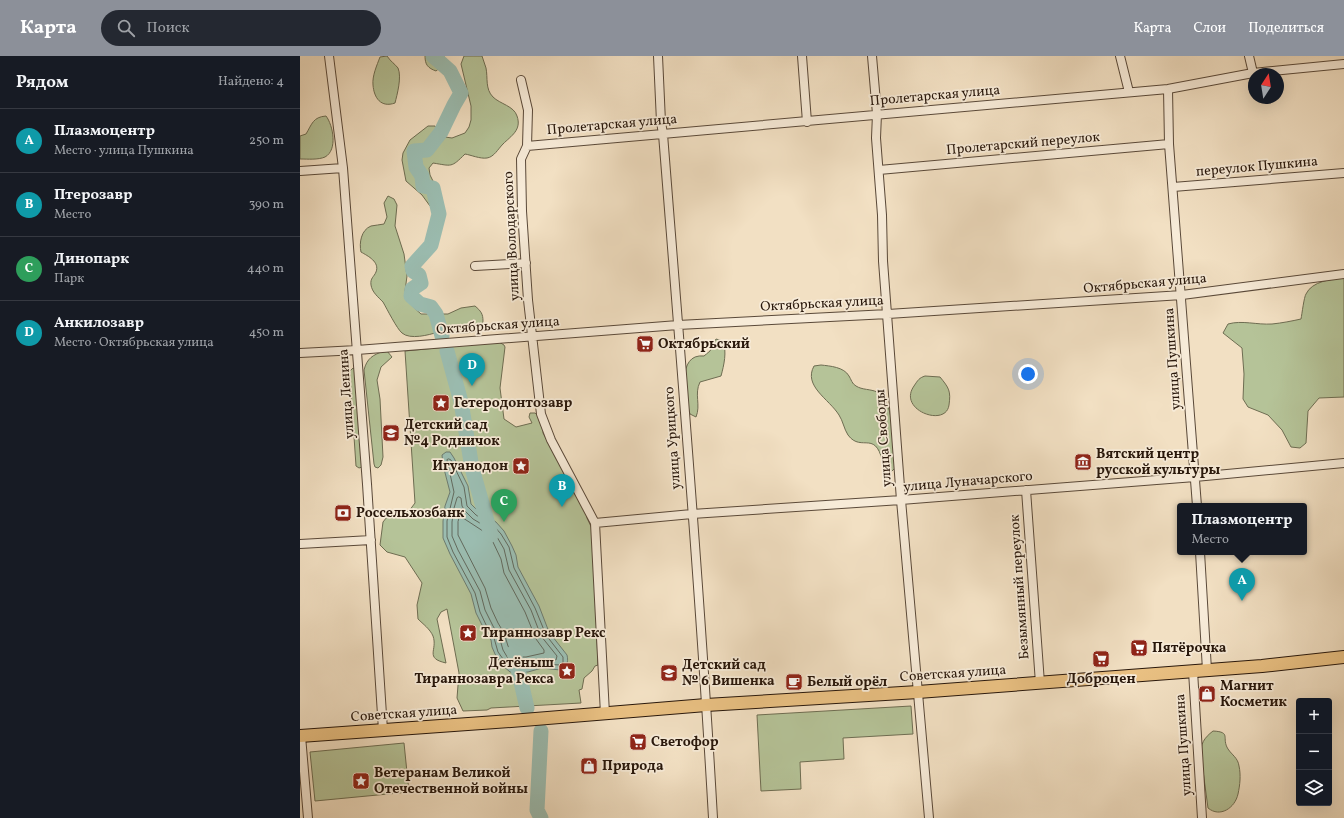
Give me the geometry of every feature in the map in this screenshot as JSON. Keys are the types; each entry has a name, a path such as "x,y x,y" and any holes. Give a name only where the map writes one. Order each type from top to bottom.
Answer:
{"main road":[{"name":"Советская улица","path":"301,736 605,714 706,705 1040,683 1262,666 1344,657"}],"street":[{"name":"улица Ленина","path":"329,56 343,168 371,540 383,730"},
{"name":"улица Урицкого","path":"658,56 661,122 678,325 713,818"},
{"path":"802,56 807,122"},
{"name":"улица Свободы","path":"872,56 877,114 876,138 883,261 901,500 929,818"},
{"path":"1120,56 1129,92"},
{"path":"1249,56 1252,68"},
{"name":"Пролетарская улица","path":"1284,70 1344,64"},
{"name":"Пролетарская улица","path":"527,146 1168,89 1248,74"},
{"name":"улица Володарского","path":"521,80 528,110 527,146 521,159 526,263 532,336 541,414 545,426 595,523 605,714"},
{"name":"улица Пушкина","path":"1168,89 1169,144 1197,503"},
{"name":"Пролетарский переулок","path":"879,170 1169,144"},
{"path":"300,171 343,168"},
{"name":"переулок Пушкина","path":"1173,187 1344,173"},
{"path":"476,266 526,263"},
{"name":"Октябрьская улица","path":"300,353 357,350 678,325 1182,296 1344,274"},
{"name":"улица Луначарского","path":"595,523 692,514 901,500 1196,477 1344,463"},
{"name":"Безымянный переулок","path":"1026,490 1040,683"},
{"path":"300,544 371,540"},
{"path":"1200,555 1208,670"},
{"name":"улица Пушкина","path":"1193,671 1202,818"},
{"path":"301,736 308,818"}],"green space":[{"path":"387,56 398,68 400,76 395,103 390,104 379,101 375,94 373,85 374,74 380,57"},
{"path":"425,56 444,56 442,66 436,71 431,69 426,64"},
{"path":"464,56 482,56 486,68 490,94 513,110 517,116 518,125 515,132 494,154 487,158 465,154 457,162 451,165 433,163 429,168 430,175 440,195 437,204 430,206 422,195 406,181 402,160 403,153 410,140 428,126 435,126 438,134 452,138 465,133 469,127 471,120 471,106 461,64"},
{"path":"326,116 331,125 333,137 332,149 329,154 319,159 300,159 300,136 306,134 316,119"},
{"path":"388,196 394,199 397,205 395,226 404,254 407,276 405,291 410,304 421,314 448,314 461,308 475,306 479,309 483,319 481,327 477,330 464,333 438,332 415,337 405,335 400,331 383,302 374,292 371,283 377,268 373,260 361,252 360,245 365,230 371,226 384,224 387,217 384,203"},
{"path":"1344,278 1344,397 1319,398 1308,411 1306,443 1300,448 1291,447 1282,430 1268,415 1248,407 1243,399 1244,374 1242,348 1223,333 1228,324 1233,323 1272,324 1301,319 1306,294 1313,286 1317,283"},
{"path":"716,339 723,341 725,350 725,358 721,376 700,382 698,386 698,408 696,417 690,414 686,398 686,369 689,362 695,357 704,356 710,351"},
{"path":"499,342 505,347 500,388 504,419 516,427 532,423 529,417 530,413 535,413 539,417 543,424 543,433 580,503 586,511 587,518 593,531 598,665 595,666 584,678 582,689 579,690 581,703 463,711 457,698 459,673 447,609 441,612 437,619 446,663 435,659 433,653 434,641 432,633 418,619 417,605 422,583 405,557 387,552 380,545 383,522 387,517 409,511 415,503 405,351"},
{"path":"384,351 387,351 392,357 381,367 377,380 380,399 383,457 381,465 378,468 375,467 374,464 364,370 371,358"},
{"path":"821,365 844,371 858,387 877,392 883,397 888,405 891,415 895,468 890,473 884,469 881,456 877,448 873,444 853,440 845,430 842,420 835,409 814,386 812,373 814,366"},
{"path":"353,368 356,370 362,467 359,468 356,466 350,378 350,371"},
{"path":"925,376 940,377 949,390 949,405 946,412 940,415 924,413 917,409 912,402 910,395 914,386 921,378"},
{"path":"911,706 913,734 843,738 844,759 800,762 801,789 761,791 757,715"},
{"path":"1213,731 1224,734 1226,745 1235,757 1240,769 1240,784 1234,804 1222,812 1213,811 1208,808 1201,756 1203,742"},
{"path":"404,743 409,792 315,801 310,752"}],"water":[{"path":"446,452 450,452 454,458 468,486 471,504 479,512 496,522 504,531 516,555 518,567 539,606 549,632 567,655 568,660 564,668 560,670 542,668 528,672 510,672 502,665 495,654 491,640 476,613 471,594 443,538 445,506 450,492 442,455"}],"waterway":[{"path":"433,56 450,71 461,93 441,132 427,150 414,151 416,167 422,176 423,186 433,188 439,214 431,245 412,266 413,271 419,275 421,283 412,289 411,296 420,304 431,307 436,314 442,336"},
{"path":"447,351 461,402 472,468 491,535"},
{"path":"514,652 527,708"},
{"path":"541,731 537,810 541,818"}],"place":[{"name":"Октябрьский","path":"645,344"},
{"name":"Анкилозавр","path":"472,386"},
{"name":"Гетеродонтозавр","path":"441,403"},
{"name":"Детский сад №4 Родничок","path":"391,433"},
{"name":"Вятский центр русской культуры","path":"1083,462"},
{"name":"Игуанодон","path":"521,466"},
{"name":"Птерозавр","path":"562,507"},
{"name":"Россельхозбанк","path":"343,513"},
{"name":"Динопарк","path":"504,522"},
{"name":"Плазмоцентр","path":"1242,601"},
{"name":"Тираннозавр Рекс","path":"468,633"},
{"name":"Пятёрочка","path":"1139,648"},
{"name":"Доброцен","path":"1101,659"},
{"name":"Детёныш Тираннозавра Рекса","path":"567,671"},
{"name":"Детский сад № 6 Вишенка","path":"669,673"},
{"name":"Белый орёл","path":"794,682"},
{"name":"Магнит Косметик","path":"1207,694"},
{"name":"Светофор","path":"638,742"},
{"name":"Природа","path":"589,766"},
{"name":"Ветеранам Великой Отечественной войны","path":"361,781"}]}
